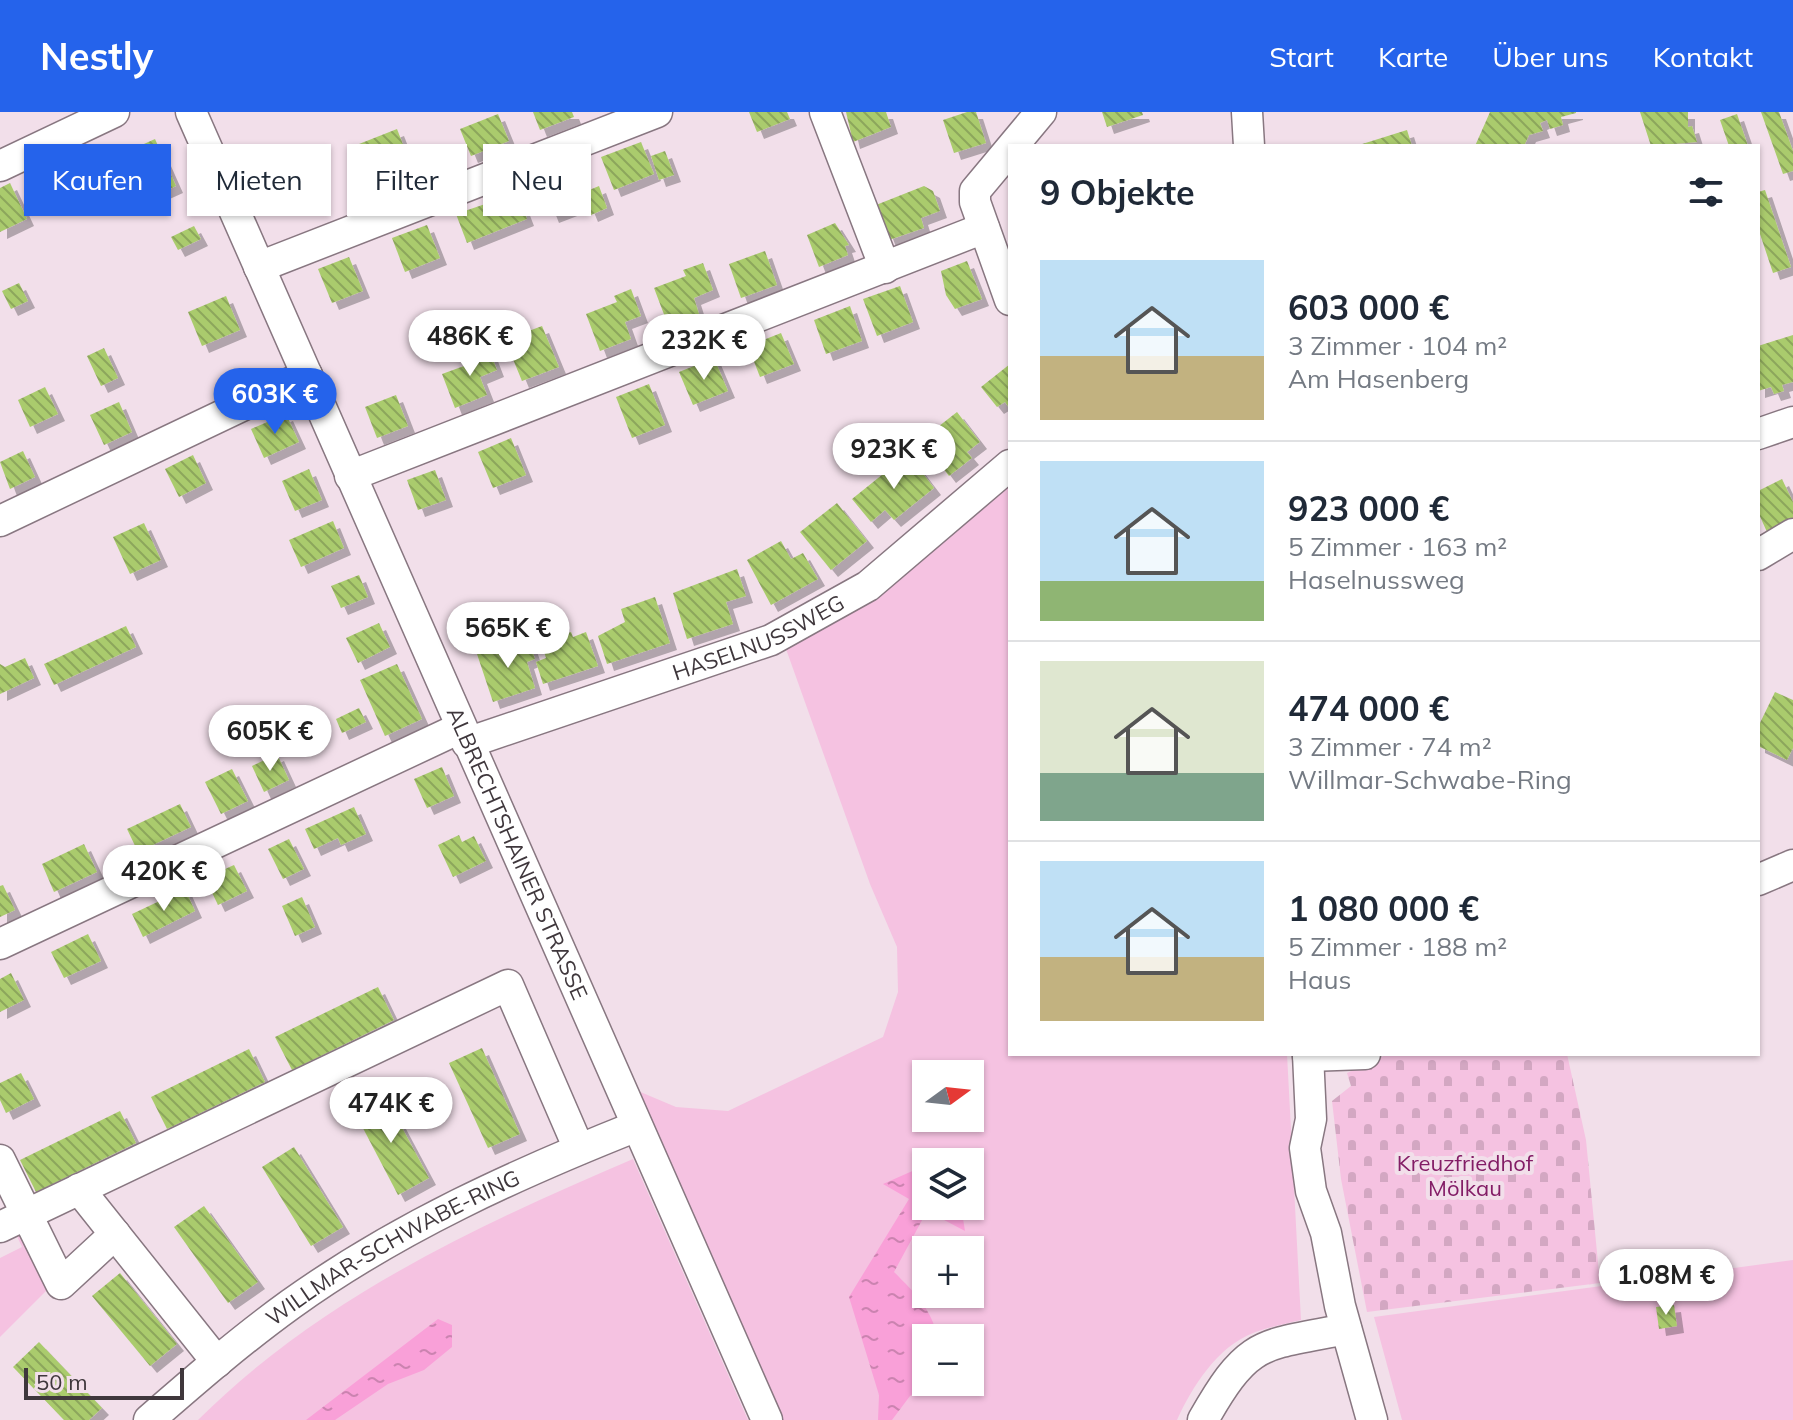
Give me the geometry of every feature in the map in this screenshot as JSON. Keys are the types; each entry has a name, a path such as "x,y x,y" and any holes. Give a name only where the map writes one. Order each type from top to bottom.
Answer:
{"street":[{"path":"0,166 114,112"},
{"name":"ALBRECHTSHAINER STRASSE","path":"191,112 767,1420"},
{"path":"259,267 657,112"},
{"path":"825,112 885,268"},
{"path":"1013,144 1041,112"},
{"path":"1249,144 1251,113"},
{"path":"1008,149 978,183 975,202 1008,294"},
{"path":"350,476 984,228"},
{"path":"0,521 307,375"},
{"path":"1760,433 1793,422"},
{"name":"HASELNUSSWEG","path":"0,944 464,736 771,640 868,586 1008,467"},
{"path":"1760,554 1793,534"},
{"path":"1760,879 1793,865"},
{"path":"13,1221 508,985 579,1149"},
{"path":"1308,1056 1311,1119 1318,1132 1332,1218 1326,1233 1346,1329 1372,1420"},
{"name":"WILLMAR-SCHWABE-RING","path":"149,1420 291,1304 374,1250 457,1204 637,1126"},
{"path":"0,1160 13,1221 61,1284 115,1234"},
{"path":"79,1189 217,1362"},
{"path":"1203,1420 1234,1369 1253,1353 1272,1344 1346,1329"}],"green space":[{"path":"1008,481 1008,1056 1287,1056 1301,1320 1253,1333 1228,1348 1207,1369 1177,1420 777,1420 631,1088 676,1107 728,1111 883,1037 898,992 897,947 870,884 786,649 863,600"},
{"name":"Kreuzfriedhof Mölkau","path":"1384,1056 1567,1056 1586,1140 1600,1283 1367,1312 1341,1179 1332,1101 1351,1086 1347,1073"},
{"path":"633,1159 748,1420 198,1420 295,1337 403,1269 517,1211"},
{"path":"22,1229 50,1287 0,1337 0,1258 22,1247 15,1232"},
{"path":"1793,1260 1793,1420 1402,1420 1374,1317"}],"water":[{"path":"912,1171 912,1220 922,1220 894,1272 912,1291 912,1308 926,1308 934,1324 912,1324 912,1395 892,1420 878,1420 879,1395 849,1297 909,1199 883,1184"},
{"path":"944,1220 963,1220 965,1231"},
{"path":"438,1319 452,1325 452,1347 424,1370 388,1384 335,1420 306,1420"}],"building":[{"path":"533,112 572,112 574,117 540,130"},
{"path":"749,112 787,112 790,119 757,132"},
{"path":"846,112 886,112 891,127 853,142"},
{"path":"976,112 986,143 954,153 943,120"},
{"path":"1102,112 1142,112 1143,115 1107,127"},
{"path":"1490,112 1576,112 1561,117 1563,125 1550,129 1547,120 1540,123 1543,131 1529,135 1525,144 1476,144"},
{"path":"1640,112 1688,112 1688,127 1692,126 1697,142 1650,144"},
{"path":"1761,112 1779,112 1793,151 1793,171 1783,174"},
{"path":"498,114 509,141 483,144 483,151 471,156 460,129"},
{"path":"1737,114 1747,144 1728,144 1720,120"},
{"path":"397,129 403,144 359,144"},
{"path":"1407,130 1411,144 1362,144"},
{"path":"641,142 654,174 614,190 601,157"},
{"path":"665,151 674,175 659,180 651,156"},
{"path":"10,183 27,219 0,232 0,188"},
{"path":"599,186 607,208 591,215 591,189"},
{"path":"924,186 933,191 940,211 921,218 924,228 889,240 876,205"},
{"path":"1765,190 1791,267 1773,273 1760,234 1760,191"},
{"path":"483,205 483,216 526,216 527,219 467,243 457,216 467,216 467,210"},
{"path":"835,223 849,245 845,246 848,255 819,267 807,235"},
{"path":"427,225 440,258 405,272 392,238"},
{"path":"194,226 201,239 178,250 171,237"},
{"path":"765,251 777,285 741,298 729,264"},
{"path":"349,257 363,291 332,303 318,269"},
{"path":"967,261 982,299 955,309 946,295 941,271"},
{"path":"703,263 713,290 694,298 699,314 668,325 654,288 686,276 683,270"},
{"path":"19,283 28,301 11,309 2,291"},
{"path":"900,286 913,322 877,336 863,299"},
{"path":"631,289 641,316 625,322 631,339 600,351 586,314 617,302 614,296"},
{"path":"226,296 240,330 202,346 188,312"},
{"path":"850,306 862,341 826,354 814,320"},
{"path":"542,326 559,367 522,381 505,340"},
{"path":"781,333 794,364 760,377 748,346"},
{"path":"1793,335 1793,382 1782,385 1784,391 1774,394 1771,387 1760,390 1760,345"},
{"path":"487,344 497,370 480,377 487,395 455,408 442,374 475,362 470,350"},
{"path":"104,348 118,378 101,386 87,356"},
{"path":"714,358 728,391 693,405 679,372"},
{"path":"1008,366 1008,406 1005,402 997,407 981,387"},
{"path":"649,384 665,425 632,438 616,397"},
{"path":"45,387 58,414 30,427 18,400"},
{"path":"396,395 408,426 377,438 365,407"},
{"path":"119,402 132,432 104,445 90,415"},
{"path":"957,412 980,442 967,452 972,458 949,476 927,447 939,437 934,430"},
{"path":"286,414 299,442 264,458 251,429"},
{"path":"511,438 526,475 493,488 478,452"},
{"path":"23,451 35,477 10,489 0,462"},
{"path":"908,454 934,488 894,520 885,510 871,522 852,499"},
{"path":"193,455 206,483 179,497 165,469"},
{"path":"309,469 322,500 295,511 282,481"},
{"path":"435,470 446,500 418,510 407,480"},
{"path":"1782,479 1793,502 1793,519 1767,532 1760,516 1760,490"},
{"path":"837,503 867,541 831,570 800,532"},
{"path":"333,521 344,548 301,567 289,540"},
{"path":"144,523 161,560 130,574 113,537"},
{"path":"781,541 791,559 803,553 818,579 771,605 747,560"},
{"path":"737,569 746,596 726,602 733,624 687,639 673,593"},
{"path":"359,575 368,597 341,608 331,586"},
{"path":"655,597 670,643 607,664 598,636 625,622 621,609"},
{"path":"379,623 390,647 358,663 346,638"},
{"path":"126,626 136,647 54,685 44,664"},
{"path":"571,632 573,637 586,632 598,666 543,684 536,662 546,658 541,641"},
{"path":"528,639 535,659 527,662 535,688 493,702 477,654 496,647 500,657 506,655 504,649"},
{"path":"25,658 34,678 0,694 0,664 5,667"},
{"path":"397,664 422,719 385,736 360,680"},
{"path":"1775,692 1793,700 1793,748 1787,760 1760,747 1760,723"},
{"path":"359,708 366,722 342,733 336,719"},
{"path":"277,754 289,780 264,792 252,766"},
{"path":"442,767 454,796 427,808 414,779"},
{"path":"232,769 248,801 221,814 205,782"},
{"path":"180,804 191,827 138,852 127,829"},
{"path":"354,807 366,834 341,845 338,838 314,849 305,829"},
{"path":"459,835 462,842 474,836 486,861 453,877 438,845"},
{"path":"289,839 304,869 283,879 268,849"},
{"path":"84,844 97,872 54,892 42,864"},
{"path":"234,865 247,891 218,905 205,878"},
{"path":"3,885 15,910 0,917 0,886"},
{"path":"185,889 195,911 143,937 132,914"},
{"path":"302,897 315,927 295,936 282,906"},
{"path":"88,934 101,961 64,978 51,952"},
{"path":"11,973 24,1000 0,1012 0,979"},
{"path":"378,987 394,1020 292,1070 275,1037"},
{"path":"482,1048 520,1134 488,1148 449,1063"},
{"path":"249,1049 265,1082 167,1129 151,1097"},
{"path":"21,1073 34,1099 6,1113 0,1100 0,1083"},
{"path":"384,1094 429,1178 398,1195 354,1111"},
{"path":"120,1111 136,1143 36,1192 20,1160"},
{"path":"294,1147 343,1227 311,1246 262,1167"},
{"path":"204,1206 258,1282 228,1303 174,1227"},
{"path":"120,1273 177,1344 150,1366 92,1296"},
{"path":"1674,1305 1677,1326 1659,1329 1656,1307"},
{"path":"39,1342 102,1408 89,1420 64,1420 13,1367"}]}
